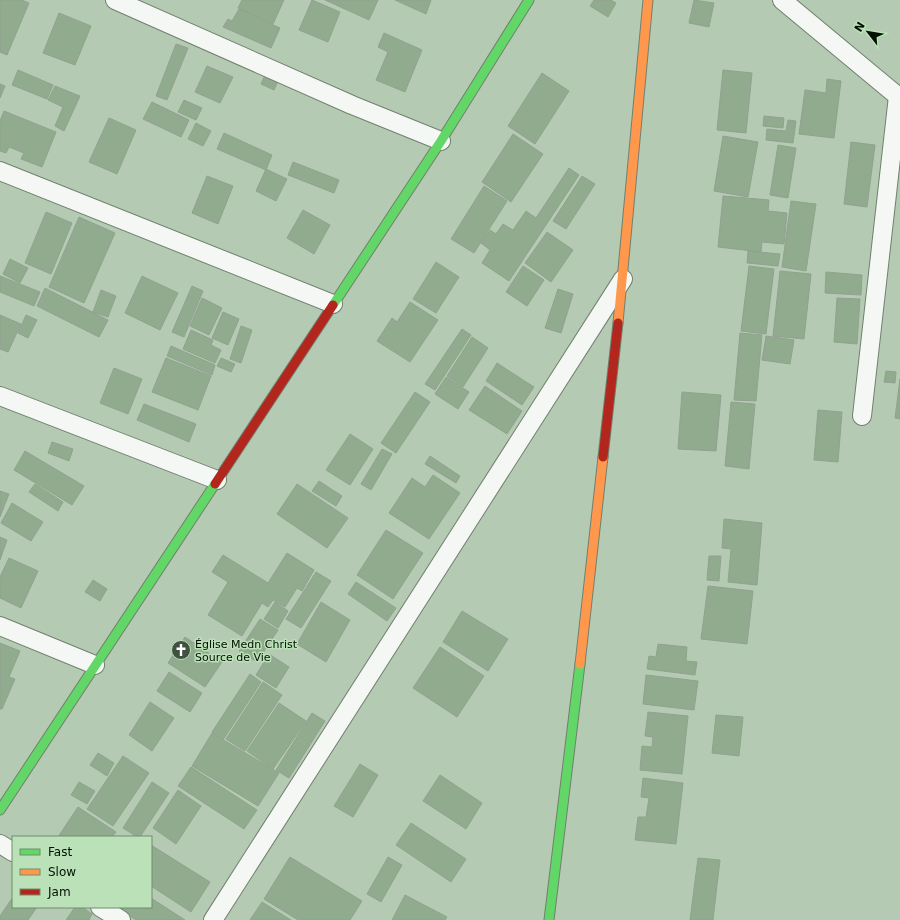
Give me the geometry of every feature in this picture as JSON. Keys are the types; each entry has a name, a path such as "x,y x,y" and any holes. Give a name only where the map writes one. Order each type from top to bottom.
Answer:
{"street":[{"path":"114,0 352,105 441,140"},
{"path":"0,810 441,140 529,0"},
{"path":"549,920 574,714 623,279 648,0"},
{"path":"782,0 899,97 862,416"},
{"path":"0,171 333,304"},
{"path":"213,920 623,279"},
{"path":"0,396 217,480"},
{"path":"0,626 95,665"},
{"path":"0,844 12,851"},
{"path":"102,908 121,920"}],"building":[{"path":"0,0 22,0 29,3 7,55 0,52"},
{"path":"242,0 284,0 273,24 238,8"},
{"path":"312,0 340,12 328,42 299,30"},
{"path":"325,0 378,0 369,20"},
{"path":"395,0 431,0 426,14"},
{"path":"594,0 611,0 616,3 608,17 590,6"},
{"path":"694,0 714,3 709,27 689,23"},
{"path":"239,9 280,28 271,48 223,27 228,19 232,21"},
{"path":"59,13 91,26 75,65 43,53"},
{"path":"384,33 422,50 405,92 376,80 388,52 378,47"},
{"path":"176,44 188,48 167,100 156,96"},
{"path":"207,66 233,77 220,103 195,92"},
{"path":"18,70 53,85 47,99 12,85"},
{"path":"723,70 752,73 746,133 717,130"},
{"path":"542,73 569,91 535,144 508,126"},
{"path":"265,75 278,81 274,90 261,84"},
{"path":"827,79 841,81 834,138 799,134 805,90 826,93"},
{"path":"0,84 5,86 0,98"},
{"path":"55,86 80,96 64,131 55,126 63,107 48,100"},
{"path":"184,100 202,108 196,120 178,112"},
{"path":"152,102 189,120 181,137 143,119"},
{"path":"4,111 56,132 42,167 21,159 24,153 9,147 6,153 0,151 0,121"},
{"path":"764,116 784,118 783,128 763,126"},
{"path":"109,118 136,130 117,174 89,162"},
{"path":"788,120 796,121 793,143 766,140 767,129 786,131"},
{"path":"196,123 211,131 203,146 188,139"},
{"path":"224,133 272,155 266,170 217,149"},
{"path":"513,134 543,154 511,202 482,182"},
{"path":"723,136 758,142 748,197 714,191"},
{"path":"851,142 875,145 867,207 844,204"},
{"path":"778,145 796,148 788,198 770,195"},
{"path":"293,162 339,180 334,193 288,175"},
{"path":"569,168 579,175 509,281 482,263 490,250 481,243 490,230 496,234 503,224 513,230 526,211 536,218"},
{"path":"266,169 287,179 276,201 256,191"},
{"path":"207,176 233,186 218,224 192,213"},
{"path":"582,176 595,184 566,229 553,221"},
{"path":"484,186 507,201 474,253 451,239"},
{"path":"723,196 769,200 768,211 787,213 784,244 762,242 761,252 718,247"},
{"path":"791,201 816,204 806,271 782,267"},
{"path":"303,210 330,225 314,254 287,238"},
{"path":"46,212 72,223 51,274 25,263"},
{"path":"79,217 115,233 84,303 49,287"},
{"path":"547,232 573,250 551,282 525,263"},
{"path":"748,251 780,254 778,266 747,263"},
{"path":"10,259 28,268 20,283 3,274"},
{"path":"436,262 459,277 436,313 413,299"},
{"path":"523,266 544,280 527,306 506,292"},
{"path":"749,266 774,269 766,334 741,331"},
{"path":"780,271 811,274 804,339 773,336"},
{"path":"826,272 862,275 861,295 825,293"},
{"path":"0,276 40,292 34,306 0,292"},
{"path":"142,276 178,293 160,330 125,313"},
{"path":"192,286 203,291 184,337 172,332"},
{"path":"45,288 108,320 99,337 37,306"},
{"path":"558,289 573,294 561,333 545,328"},
{"path":"101,290 116,296 108,317 93,312"},
{"path":"202,298 222,308 209,335 190,326"},
{"path":"837,298 860,299 857,344 834,342"},
{"path":"410,302 438,320 410,362 377,341 392,318 397,322"},
{"path":"223,312 239,319 228,345 212,338"},
{"path":"0,315 21,324 8,352 0,349"},
{"path":"26,315 37,320 28,338 18,333"},
{"path":"241,326 252,330 241,363 230,359"},
{"path":"462,329 471,335 435,390 425,384"},
{"path":"191,330 213,340 211,345 221,350 215,363 183,349"},
{"path":"740,333 762,335 756,401 734,400"},
{"path":"766,336 794,340 790,364 762,360"},
{"path":"472,337 488,348 463,387 447,376"},
{"path":"171,346 215,365 212,375 167,356"},
{"path":"166,358 211,376 198,410 152,392"},
{"path":"221,358 235,364 231,372 217,366"},
{"path":"497,363 534,387 522,405 486,381"},
{"path":"114,368 142,379 128,414 100,403"},
{"path":"886,371 896,372 895,383 884,382"},
{"path":"446,377 469,392 458,409 435,394"},
{"path":"900,379 900,419 895,418"},
{"path":"485,386 522,411 507,434 469,410"},
{"path":"415,392 430,402 396,453 381,443"},
{"path":"682,392 721,395 716,451 678,449"},
{"path":"731,402 755,404 749,469 725,466"},
{"path":"144,404 196,424 189,442 137,420"},
{"path":"818,410 842,412 838,462 814,460"},
{"path":"350,434 373,449 350,485 326,470"},
{"path":"52,442 73,449 69,461 48,453"},
{"path":"382,449 392,454 371,490 361,484"},
{"path":"25,451 84,486 72,505 14,470"},
{"path":"430,456 460,476 456,483 425,464"},
{"path":"433,475 460,493 429,539 389,513 412,478 425,487"},
{"path":"319,481 342,496 336,506 312,491"},
{"path":"35,484 63,502 58,511 29,492"},
{"path":"297,484 348,518 327,548 277,514"},
{"path":"0,491 9,494 0,517"},
{"path":"12,503 43,522 31,541 1,523"},
{"path":"724,519 762,523 757,585 728,582 731,549 722,548"},
{"path":"386,530 423,553 393,599 357,575"},
{"path":"0,537 7,540 0,560"},
{"path":"287,553 314,570 302,591 297,588 285,607 273,600 268,607 262,603 242,636 208,615 228,582 212,572 223,555 268,583"},
{"path":"709,556 721,556 719,581 707,580"},
{"path":"9,558 38,571 21,608 0,598 0,577"},
{"path":"316,572 331,581 301,628 286,619"},
{"path":"93,580 107,589 100,601 85,592"},
{"path":"356,582 396,608 387,621 348,594"},
{"path":"708,586 753,591 747,644 701,639"},
{"path":"275,602 288,611 278,628 264,619"},
{"path":"321,602 350,620 326,662 297,644"},
{"path":"462,611 508,639 488,671 443,642"},
{"path":"260,619 278,630 257,662 239,651"},
{"path":"185,637 222,662 205,687 168,663"},
{"path":"0,643 20,651 9,677 15,679 2,709 0,709"},
{"path":"658,644 687,647 686,661 697,662 695,675 647,669 649,656 656,657"},
{"path":"440,647 484,676 457,717 413,688"},
{"path":"269,654 289,667 276,688 256,675"},
{"path":"169,672 202,693 190,712 157,691"},
{"path":"250,674 261,682 223,740 212,732"},
{"path":"646,675 698,681 694,710 643,704"},
{"path":"263,682 282,695 245,751 226,739"},
{"path":"150,702 174,718 152,751 129,735"},
{"path":"279,703 306,721 273,769 247,751"},
{"path":"648,712 688,716 682,774 640,770 642,746 652,747 653,737 645,736"},
{"path":"312,713 325,721 289,778 276,770"},
{"path":"716,715 743,717 739,756 712,753"},
{"path":"212,733 279,773 258,806 192,766"},
{"path":"98,753 114,763 107,776 90,765"},
{"path":"123,756 149,773 113,826 87,809"},
{"path":"360,764 378,775 353,817 334,806"},
{"path":"191,767 257,810 244,829 178,786"},
{"path":"440,775 482,803 466,829 423,801"},
{"path":"643,778 683,783 676,844 635,840 638,817 646,817 649,798 641,797"},
{"path":"79,782 95,791 87,804 71,795"},
{"path":"152,782 169,793 141,836 135,836 123,828"},
{"path":"178,790 201,806 176,844 153,828"},
{"path":"78,807 116,832 113,836 59,836"},
{"path":"411,823 466,859 451,882 396,845"},
{"path":"152,846 210,882 191,912 152,887"},
{"path":"290,857 362,901 350,920 298,920 264,899"},
{"path":"388,857 402,865 381,902 367,894"},
{"path":"698,858 720,860 713,920 690,920"},
{"path":"405,895 447,917 445,920 392,920"},
{"path":"12,898 12,908 36,908 28,920 0,920 0,916"},
{"path":"152,899 185,920 136,920 118,908 152,908"},
{"path":"262,902 291,920 250,920"},
{"path":"74,908 83,908 92,914 89,920 66,920"}],"traffic: fast":[{"path":"333,305 441,141 529,0"},
{"path":"0,810 215,484"},
{"path":"549,920 580,664"}],"traffic: slow":[{"path":"618,323 648,0"},
{"path":"580,664 603,457"}],"traffic: jam":[{"path":"215,484 333,305"},
{"path":"603,457 618,323"}],"place":[{"name":"Église Medn Christ Source de Vie","path":"181,650"}]}
